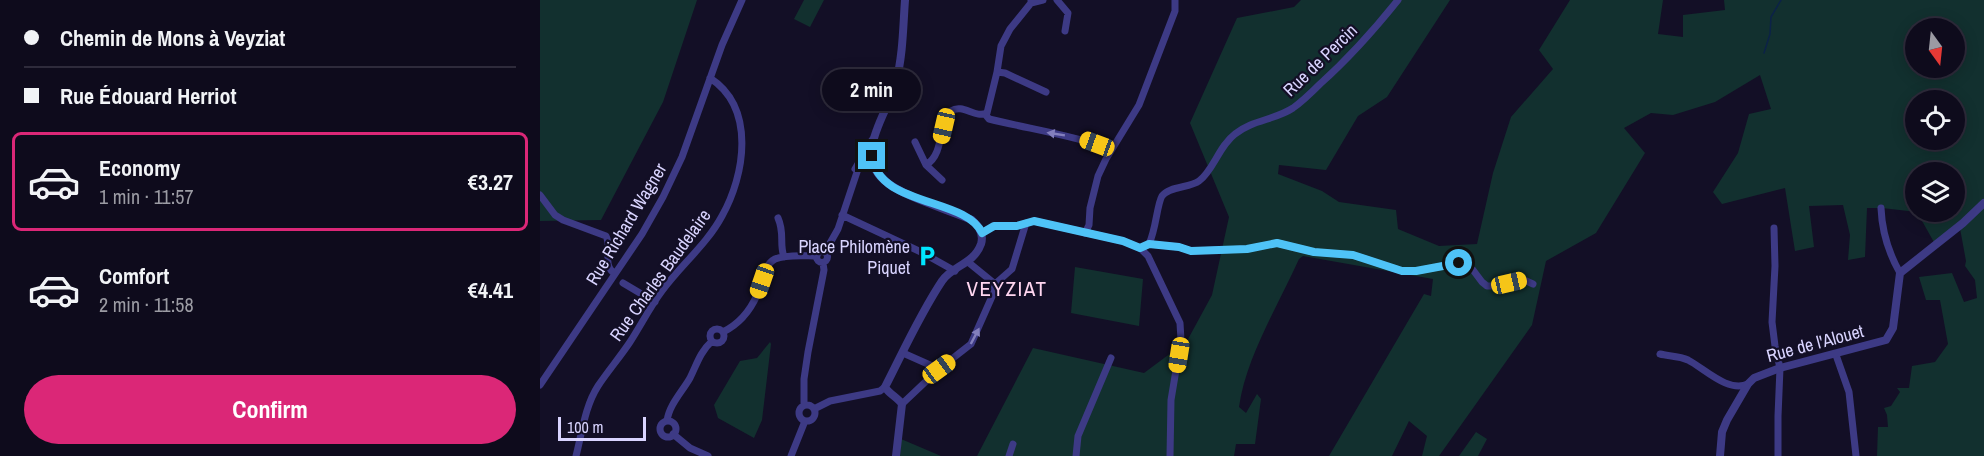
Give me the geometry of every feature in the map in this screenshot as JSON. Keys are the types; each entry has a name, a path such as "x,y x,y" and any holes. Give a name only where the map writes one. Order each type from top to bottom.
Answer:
{"street":[{"name":"Rue Richard Wagner","path":"540,385 647,225 673,179 722,45 742,0"},
{"path":"673,434 667,436 662,433 661,426 667,421 671,407 690,378 699,356 712,340 715,343 721,342 724,337 723,332 731,328 749,311 758,295 765,269 773,260 784,257 817,256 818,253 825,252 836,235 858,162 875,135 896,84 902,54 905,0"},
{"path":"926,165 932,160 939,147 947,114 953,109 960,108 977,115 985,114 990,107 1001,46 1010,29 1031,2 1043,0"},
{"path":"1058,0 1068,13 1065,31"},
{"path":"1085,233 1089,225 1089,213 1096,183 1112,149 1139,105 1175,11 1175,0"},
{"name":"Rue de Percin","path":"1149,244 1154,234 1161,196 1199,181 1205,176 1220,150 1245,127 1282,113 1300,103 1348,58 1398,0"},
{"path":"997,72 1005,73 1046,92"},
{"name":"Rue Charles Baudelaire","path":"576,456 589,403 597,388 655,302 723,216 731,197 741,161 742,128 729,98 710,78"},
{"path":"985,114 989,119 1041,132 1082,138 1112,149"},
{"path":"814,409 830,401 880,392 885,387 943,279 968,262 979,248 982,237 982,233 972,220 889,184 880,176 873,162 872,150 875,135"},
{"path":"915,142 926,165 942,180"},
{"path":"854,178 860,167 873,162"},
{"path":"540,195 555,215 563,220 606,236 609,245 607,262 609,270 615,274"},
{"path":"1881,208 1885,241 1890,256 1900,273 1963,223 1984,203"},
{"path":"842,215 955,271"},
{"path":"778,218 783,230 784,257"},
{"path":"982,233 994,226 1017,226 1034,221 1123,241 1140,248 1148,256 1180,323 1181,340 1171,400 1170,456"},
{"path":"895,455 902,404 939,369 971,344 994,292 995,284 1012,269 1026,223"},
{"path":"1774,228 1775,266 1772,321 1780,368 1778,456"},
{"path":"1140,248 1149,244 1179,247 1191,251 1247,249 1277,243 1314,252 1353,255 1402,271 1416,271 1459,263 1473,270 1487,286 1524,280 1533,284"},
{"path":"823,263 828,259 825,252"},
{"path":"817,256 818,261 823,263"},
{"path":"968,262 995,284"},
{"path":"805,421 799,413 800,408 804,405 804,379 824,270 823,263"},
{"name":"Rue de l'Alouet","path":"1748,384 1754,378 1780,368 1886,340 1893,328 1900,273"},
{"path":"623,283 655,302"},
{"path":"903,353 939,369"},
{"path":"1659,354 1687,359 1709,374 1728,383 1743,386 1748,384"},
{"path":"1836,355 1849,392 1856,456"},
{"path":"1076,456 1075,446 1078,436 1111,358"},
{"path":"1720,456 1722,432 1748,384"},
{"path":"885,387 902,404"},
{"path":"804,405 811,406 815,414 813,419 805,421"},
{"path":"667,421 671,421 676,426 673,434"},
{"path":"791,456 805,421"},
{"path":"673,434 690,448 708,456"},
{"path":"1009,456 1013,444"}],"green space":[{"path":"540,0 697,0 663,102 601,220 540,221"},
{"path":"804,0 824,0 810,27 794,19"},
{"path":"1301,0 1450,0 1387,97 1358,116 1326,170 1279,165 1278,174 1322,191 1339,202 1396,210 1398,229 1439,246 1477,244 1493,173 1511,117 1553,69 1539,50 1570,0 1663,0 1658,34 1683,37 1683,15 1725,10 1724,0 1984,0 1984,456 1877,456 1878,427 1888,427 1884,408 1891,406 1900,392 1897,388 1909,388 1912,366 1935,362 1948,344 1940,300 1926,300 1919,277 1952,273 1964,302 1977,298 1975,280 1965,266 1959,223 1935,244 1923,222 1965,222 1965,162 1905,162 1905,211 1867,208 1865,257 1848,260 1850,235 1843,205 1809,206 1814,247 1795,251 1785,188 1722,204 1713,192 1738,153 1749,114 1771,109 1760,75 1715,102 1673,115 1651,113 1624,128 1645,153 1596,233 1546,261 1532,325 1439,456 1422,456 1427,436 1409,421 1392,456 1329,456 1424,294 1431,296 1433,279 1303,256 1299,259 1264,331 1243,388 1239,407 1246,413 1257,394 1261,399 1255,444 1236,444 1234,456 977,456 1033,348 1144,373 1187,341 1212,295 1229,217 1190,123 1237,18 1294,7"},
{"path":"1075,267 1143,279 1139,326 1071,313"},
{"path":"770,342 762,420 754,438 718,418 714,405 740,361 757,358"},
{"path":"1476,432 1487,439 1478,456 1459,456"},
{"path":"901,439 941,456 900,456"}],"waterway":[{"path":"1764,53 1770,34 1771,17 1781,0"}],"place":[{"name":"Place Philomène Piquet","path":"927,256"}],"district":[{"name":"VEYZIAT","path":"1007,288"}],"route":[{"path":"872,156 877,173 889,184 972,220 982,233 994,226 1017,226 1034,221 1123,241 1140,248 1149,244 1179,247 1191,251 1247,249 1277,243 1314,252 1353,255 1402,271 1416,271 1459,263"}]}
